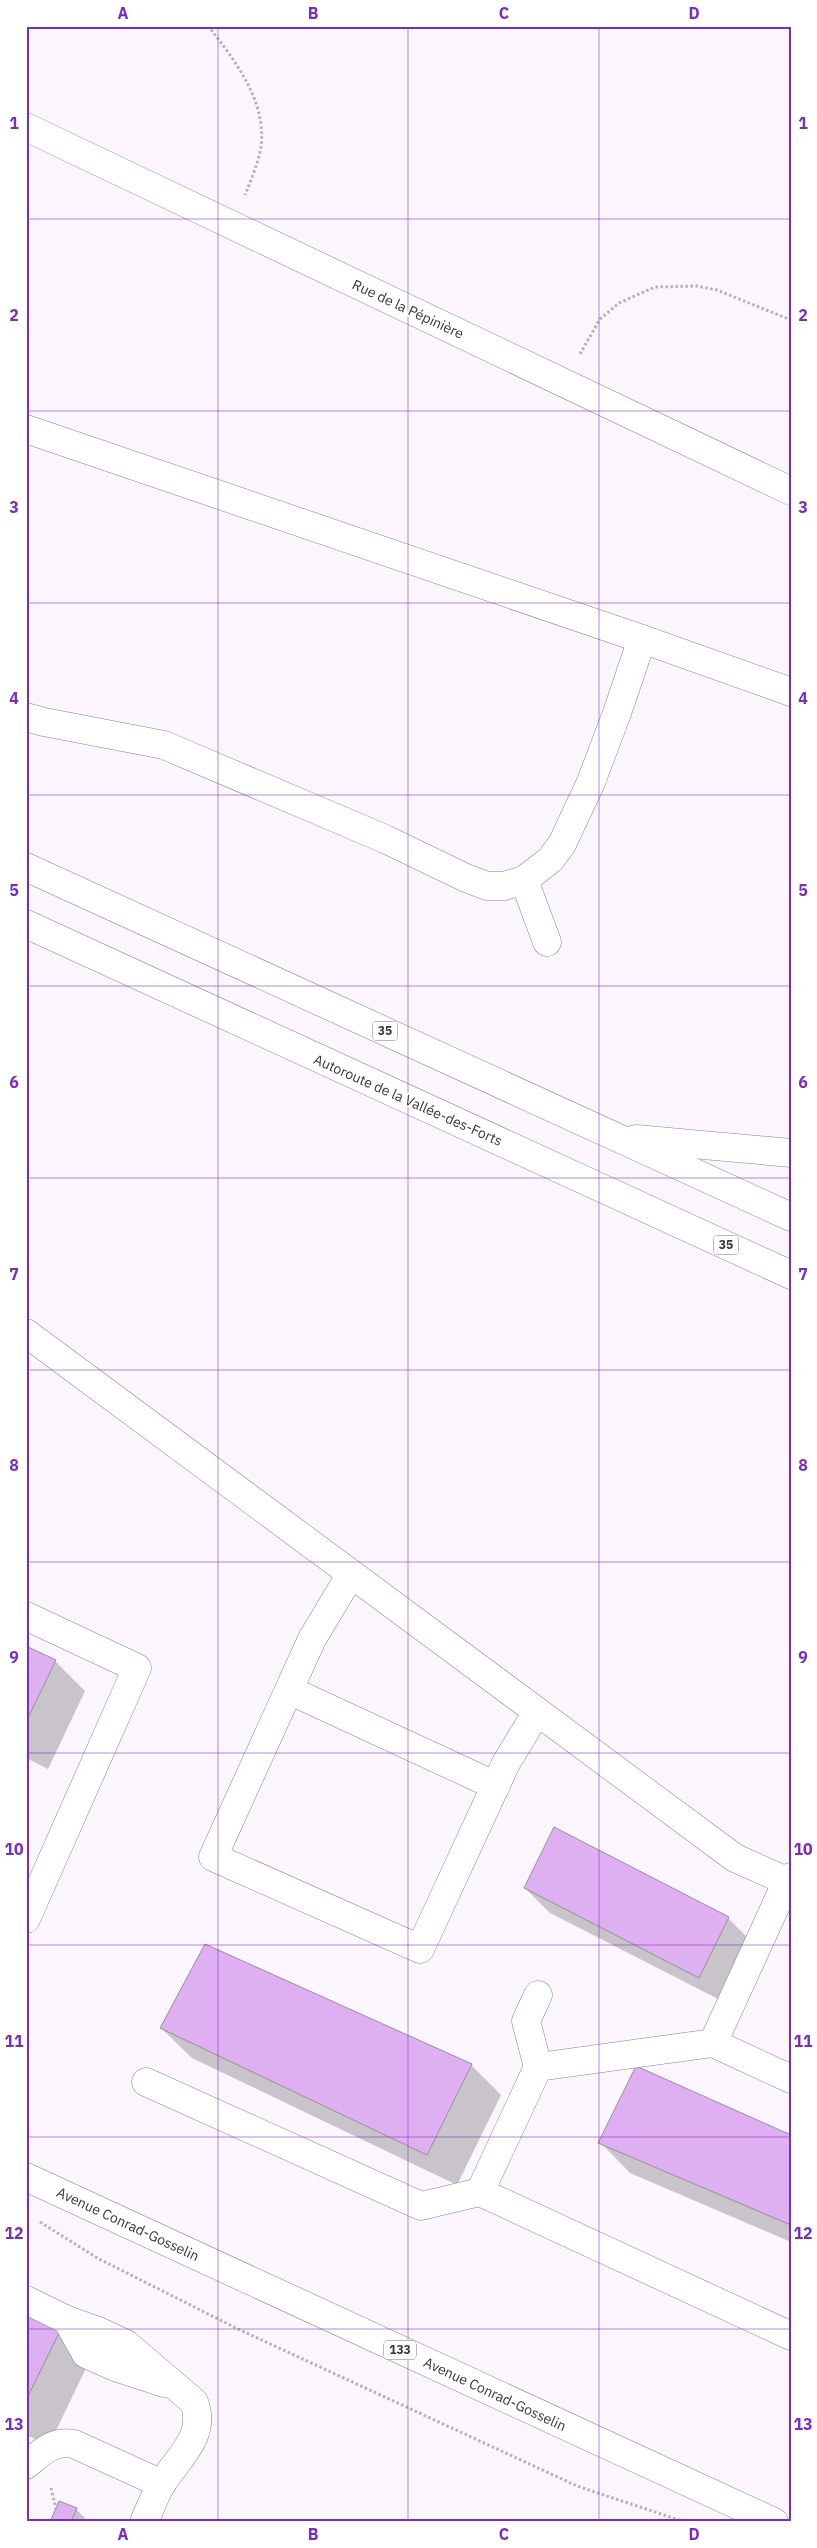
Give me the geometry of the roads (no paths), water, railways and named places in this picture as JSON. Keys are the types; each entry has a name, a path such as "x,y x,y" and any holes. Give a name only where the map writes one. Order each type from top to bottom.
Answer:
{"main road":[{"name":"Rue de la Pépinière","path":"26,128 791,491"},
{"path":"26,429 642,638 791,692"},
{"path":"26,717 164,745 385,839 466,878 488,886 504,886 524,880 550,860 562,844 608,739 642,638"},
{"name":"35","path":"26,867 791,1217"},
{"path":"524,880 547,942"},
{"name":"Autoroute de la Vallée-des-Forts","path":"26,924 791,1275"},
{"path":"617,1137 791,1153"},
{"path":"662,1215 791,1292"},
{"path":"26,1333 735,1858 789,1880 713,2043"},
{"path":"351,1574 312,1639 213,1857 420,1949 517,1741 537,1712"},
{"path":"26,1616 137,1668 27,1916"},
{"path":"289,1690 496,1786"},
{"path":"480,2192 538,2067 526,2021 538,1995"},
{"path":"538,2067 713,2043 791,2079"},
{"path":"146,2082 421,2206 480,2192 791,2336"},
{"name":"Avenue Conrad-Gosselin","path":"26,2177 774,2522"},
{"path":"26,2300 67,2320 126,2344 177,2388 188,2394 194,2402 199,2414 198,2427 184,2454 162,2484 144,2522"},
{"path":"26,2465 51,2445 63,2442 74,2444 162,2484"}]}
